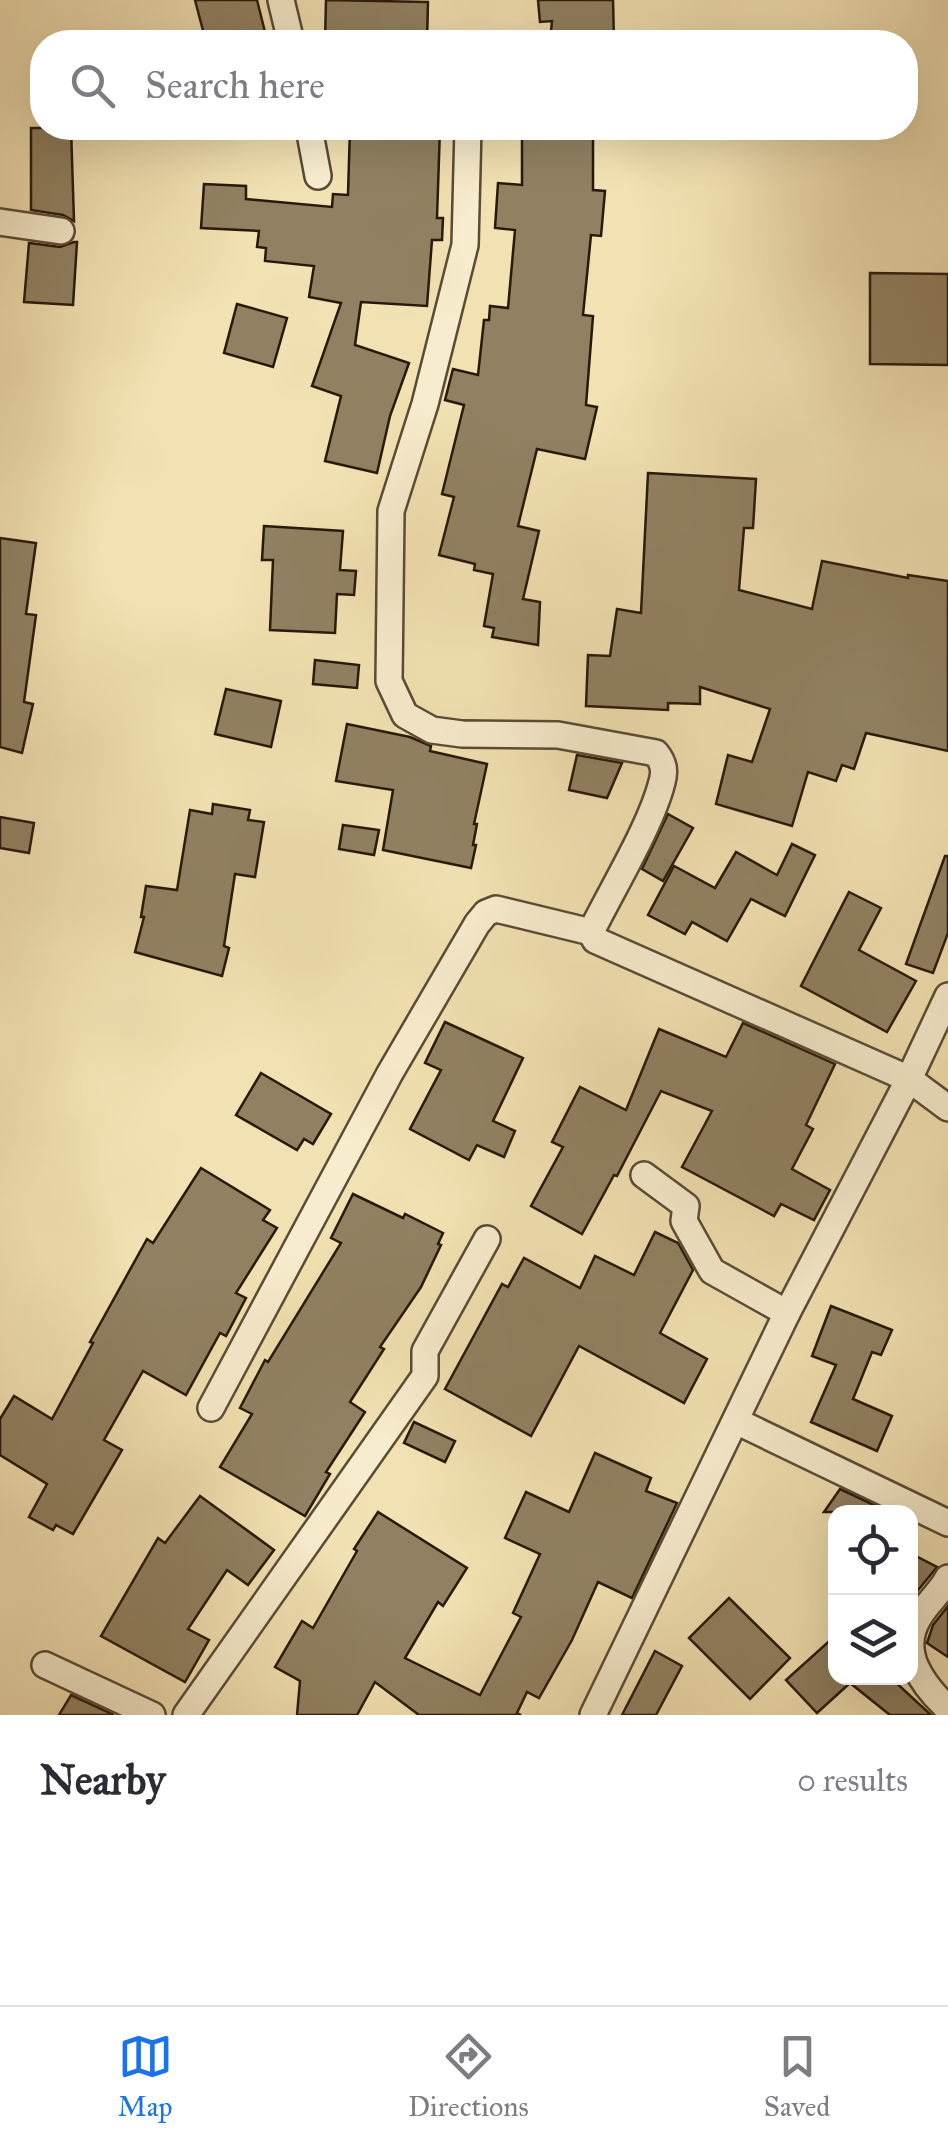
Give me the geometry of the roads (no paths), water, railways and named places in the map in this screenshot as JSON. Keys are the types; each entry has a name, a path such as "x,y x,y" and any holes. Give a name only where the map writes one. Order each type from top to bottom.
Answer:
{"street":[{"path":"281,0 287,30"},
{"path":"311,140 318,176"},
{"path":"468,140 465,244 439,353 392,511 389,682 404,715 432,730 558,735 656,754 663,762 663,780 592,932 595,940 909,1079 948,1108"},
{"path":"0,222 61,232"},
{"path":"211,1408 390,1073 476,924 496,909 592,932"},
{"path":"593,1715 787,1313 948,996"},
{"path":"644,1174 686,1206 684,1221 712,1271 787,1313"},
{"path":"186,1715 425,1376 425,1352 487,1239"},
{"path":"736,1420 948,1523"},
{"path":"948,1578 917,1620 911,1645 914,1668 948,1709"},
{"path":"45,1666 152,1715"}]}
